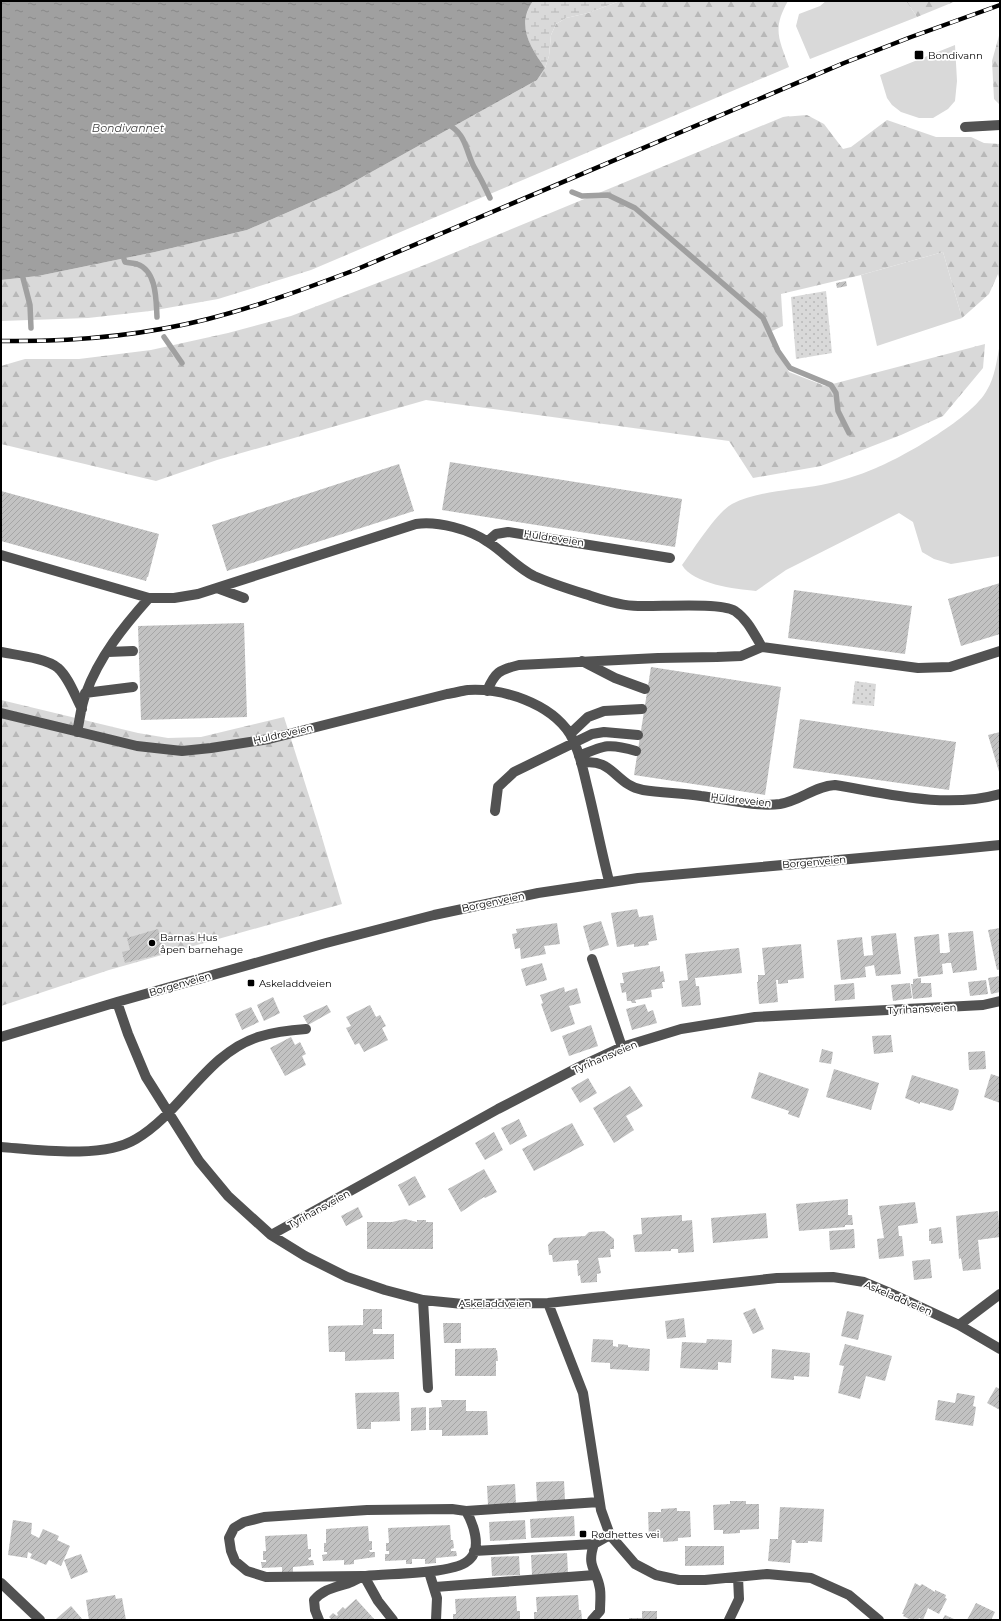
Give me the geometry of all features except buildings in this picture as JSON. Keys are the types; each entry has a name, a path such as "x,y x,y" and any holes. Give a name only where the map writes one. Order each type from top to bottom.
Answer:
{"street":[{"path":"964,127 1000,125"},
{"path":"1,555 149,598 174,598 198,594 416,524 427,522 443,524 465,531 488,541 515,564 535,576 592,597 637,606 718,607 733,610 746,621 762,647"},
{"name":"Huldreveien","path":"488,541 496,534 508,532 670,558"},
{"path":"217,588 244,598"},
{"path":"77,732 86,694 97,669 127,623 149,598"},
{"path":"487,691 493,677 502,669 518,665 582,661 741,656 762,647 918,668 950,667 1000,651"},
{"path":"108,652 133,651"},
{"path":"1,652 46,662 58,668 69,683 82,709"},
{"path":"582,661 615,678 645,689"},
{"path":"86,694 133,687"},
{"name":"Huldreveien","path":"1,712 137,746 160,750 182,750 211,748 269,739 467,690 509,694 543,708 561,724 572,739 580,760 609,881"},
{"path":"572,739 588,717 604,712 642,709"},
{"path":"495,811 498,787 514,772 572,739 604,732 638,735"},
{"path":"580,760 602,746 617,745 636,751"},
{"name":"Huldreveien","path":"580,760 603,764 627,784 642,790 679,793 765,804 781,804 799,799 826,786 834,785 944,801 986,798 1000,794"},
{"name":"Borgenveien","path":"1,1037 117,1002 326,943 434,915 538,893 609,881 1000,845"},
{"path":"592,959 622,1047"},
{"name":"Tyrihansveien","path":"271,1235 498,1109 579,1067 622,1047 681,1029 755,1017 975,1006 1000,1001"},
{"name":"Askeladdveien","path":"117,1002 128,1034 146,1077 199,1161 223,1190 271,1235 305,1256 347,1277 385,1290 423,1300 463,1304 548,1303 777,1278 833,1277 864,1282 959,1325 1000,1349"},
{"path":"1,1147 63,1151 93,1151 115,1147 136,1140 168,1114 206,1073 232,1051 257,1037 282,1031 306,1029"},
{"path":"959,1325 1000,1294"},
{"path":"423,1300 428,1388"},
{"path":"548,1303 582,1393 591,1436 599,1502 610,1535 635,1564 656,1575 679,1580 767,1574 811,1578 849,1595 879,1620"},
{"path":"466,1511 472,1522 476,1537 474,1551 470,1560 458,1566 429,1572 364,1576 266,1577 247,1571 235,1561 231,1551 229,1538 234,1528 244,1522 264,1517 367,1510 452,1509 466,1511 599,1502"},
{"path":"474,1551 594,1544 610,1535"},
{"path":"592,1620 600,1611 600,1588 592,1568 590,1555 594,1544"},
{"path":"429,1572 435,1587 437,1598 436,1620"},
{"path":"435,1587 595,1575"},
{"path":"319,1620 315,1610 314,1600 320,1592 348,1584 364,1576"},
{"path":"364,1576 378,1601 393,1620"},
{"path":"730,1620 739,1600 738,1577"},
{"path":"1,1583 40,1620"}],"green space":[{"path":"533,1 620,1 588,13 566,18 556,24 551,35 549,56 545,68 530,44 525,27 528,10"},
{"path":"620,1 788,1 780,19 779,34 782,49 789,67 311,270 218,299 150,311 88,318 1,321 1,280 38,276 155,252 247,230 339,190 537,80 545,68 549,56 551,35 556,24 566,18 588,13"},
{"path":"826,1 906,1 917,17 810,59 796,26 799,14 820,6"},
{"path":"906,1 956,1 917,17"},
{"path":"1000,32 1000,105 994,99 992,61"},
{"path":"955,45 957,81 955,101 948,109 933,118 919,118 901,112 892,105 887,98 880,75"},
{"path":"807,115 824,124 843,149 851,147 887,120 936,137 971,137 984,143 1000,144 1000,282 998,274 989,294 962,318 943,252 861,275 781,294 783,326 772,331 772,343 789,372 825,386 985,344 983,368 943,416 901,435 821,466 753,478 729,441 426,400 217,460 156,481 1,444 1,366 25,359 79,359 151,350 228,333 291,316 422,266 783,117"},
{"path":"943,252 962,318 877,346 861,275"},
{"path":"826,291 832,353 796,359 791,297"},
{"path":"1000,343 1000,556 951,564 934,559 922,552 913,522 899,513 786,570 756,591 726,587 705,581 695,577 682,565 712,523 732,504 753,496 821,485 842,480 904,455 937,435 968,412 987,390 994,374"},
{"path":"855,681 876,684 874,706 852,704"},
{"path":"1,700 138,733 168,738 201,737 284,717 342,904 109,970 1,1006"}],"water":[{"name":"Bondivannet","path":"1,1 533,1 528,10 525,27 530,44 545,68 537,80 339,190 247,230 155,252 38,276 1,280"}],"waterway":[{"path":"452,127 457,131 463,140 490,198"},
{"path":"572,192 582,196 608,195 635,208 763,318 778,351 790,368 831,385 836,393 838,411 849,433"},
{"path":"124,259 125,262 137,264 144,268 152,279 156,295 157,317"},
{"path":"23,278 30,305 31,328"},
{"path":"164,337 182,363"}],"railway":[{"path":"1,341 79,339 157,330 208,319 283,296 355,270 844,63 1000,5"}],"place":[{"name":"Bondivann","path":"919,55"},
{"name":"Barnas Hus åpen barnehage","path":"152,943"},
{"name":"Askeladdveien","path":"251,983"},
{"name":"Rødhettes vei","path":"583,1534"}]}
